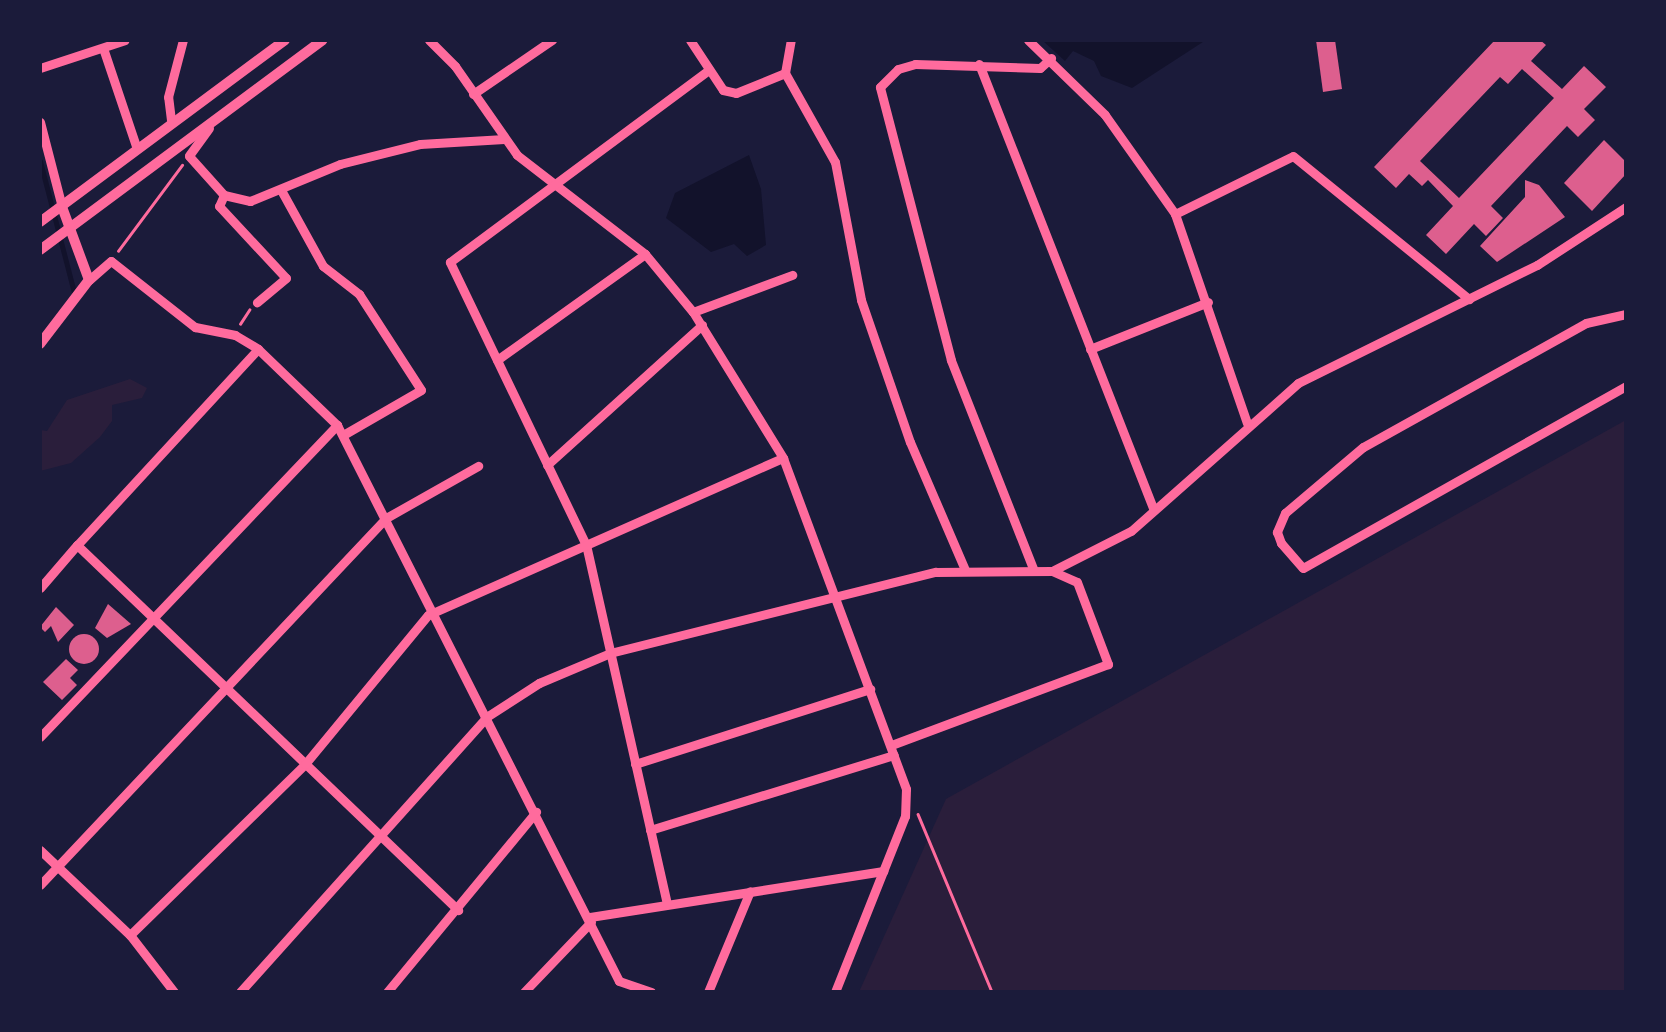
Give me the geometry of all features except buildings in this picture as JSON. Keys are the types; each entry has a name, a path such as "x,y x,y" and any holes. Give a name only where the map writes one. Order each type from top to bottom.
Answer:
{"street":[{"path":"40,68 125,40"},
{"path":"172,120 168,97 183,40"},
{"path":"40,222 136,146 285,40"},
{"path":"40,250 210,128 323,40"},
{"path":"429,40 477,92 504,139 563,179 645,254 702,325 784,458 893,750 907,802 835,992"},
{"path":"477,92 552,40"},
{"path":"690,40 704,73 723,90 736,94 785,73"},
{"path":"791,40 785,73 835,162 844,234 866,316 965,570"},
{"path":"1028,40 1106,115 1174,214 1208,302 1247,423"},
{"path":"103,48 136,146"},
{"path":"1034,571 951,360 880,87 915,64 1040,68 1051,58"},
{"path":"979,64 1153,508"},
{"path":"666,904 586,545 450,262 704,73"},
{"path":"40,122 68,232 89,280"},
{"path":"210,128 189,156 224,195 250,201 340,164 420,144 504,139"},
{"path":"1174,214 1293,156 1469,299"},
{"path":"40,163 51,159"},
{"path":"40,737 340,430 421,390 359,294 323,266 281,190"},
{"path":"224,195 219,206 286,278 258,302"},
{"path":"1052,571 1106,548 1298,383 1469,299 1626,207"},
{"path":"497,360 645,254"},
{"path":"40,344 89,280 111,260 195,327 235,335 258,349 340,430 619,981 651,992"},
{"path":"693,312 792,275"},
{"path":"1090,349 1208,302"},
{"path":"1626,314 1586,323 1363,447 1285,514 1277,532 1281,543 1303,568 1626,386"},
{"path":"547,466 702,325"},
{"path":"40,588 258,349"},
{"path":"130,934 305,764 434,612 784,458"},
{"path":"40,885 226,694 386,518 478,466"},
{"path":"77,545 155,618 226,694 458,910"},
{"path":"240,992 382,839 488,716 539,683 610,654 836,596 965,570 1052,571 1068,574 1083,592 1108,664 893,750 650,830"},
{"path":"635,764 870,689"},
{"path":"387,992 536,812"},
{"path":"40,850 130,934 174,992"},
{"path":"524,992 591,920 666,904 883,871"},
{"path":"708,992 750,891"},
{"path":"612,992 619,981"}],"path":[{"path":"111,260 189,156"},
{"path":"235,335 258,302"},
{"path":"907,802 918,814 992,992"}],"shaded area":[{"path":"1042,40 1206,40 1132,88 1101,76 1094,61 1073,51 1065,61"},
{"path":"749,155 761,189 766,245 747,256 734,244 711,252 666,218 675,193"},
{"path":"130,379 147,388 142,398 112,405 112,421 100,437 71,463 40,471 40,430 47,431 67,400"},
{"path":"1626,420 1626,992 859,992 946,799"}],"waterway":[{"path":"40,161 74,292"}]}
